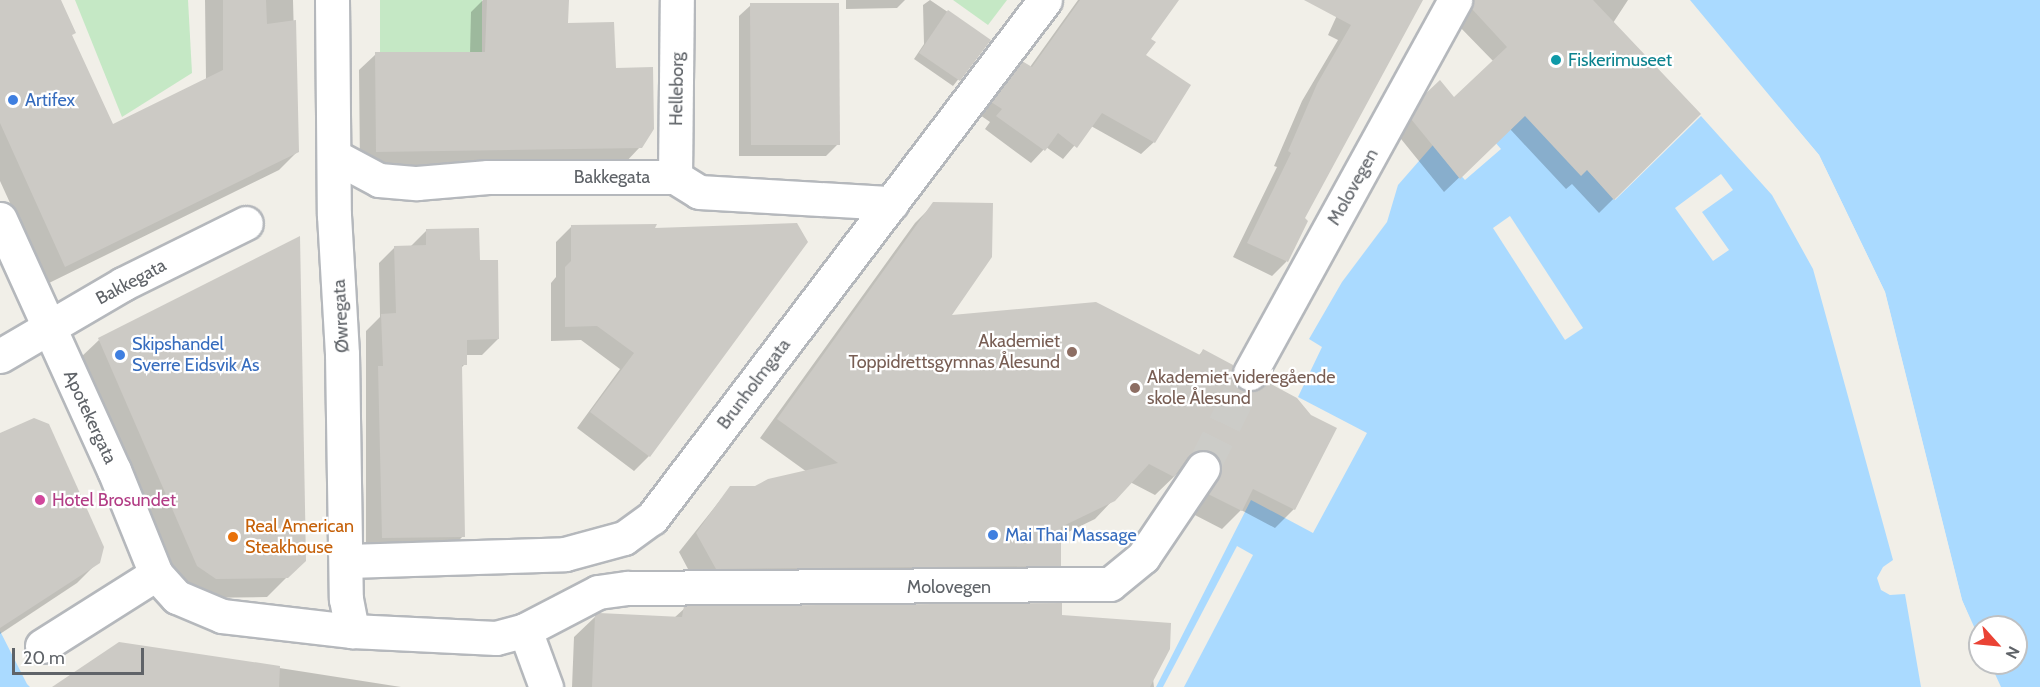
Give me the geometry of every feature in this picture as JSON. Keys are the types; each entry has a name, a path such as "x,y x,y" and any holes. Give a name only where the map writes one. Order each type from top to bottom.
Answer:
{"street":[{"name":"Øwregata","path":"332,0 334,156 348,561 346,599 352,631"},
{"name":"Helleborg","path":"675,177 677,0"},
{"name":"Brunholmgata","path":"348,561 565,554 624,538 652,518 1045,0"},
{"name":"Molovegen","path":"1250,373 1455,0"},
{"name":"Bakkegata","path":"334,156 380,180 417,183 488,177 675,177 699,192 892,203"},
{"name":"Apotekergata","path":"0,219 50,327 156,574 177,597 205,611 352,631 496,638 525,630"},
{"name":"Bakkegata","path":"50,327 123,284 246,223"},
{"path":"0,356 50,327"},
{"name":"Molovegen","path":"525,630 598,592 639,588 1110,584 1143,557 1203,468"},
{"path":"42,646 156,574"},
{"path":"525,630 546,687"}],"green space":[{"path":"75,0 188,0 192,73 122,117"},
{"path":"380,0 482,0 482,52 380,53"},
{"path":"953,0 1007,0 988,25"}],"water":[{"path":"1690,0 2040,0 2040,687 2001,687 1996,675 2028,675 2028,615 1969,615 1962,600 1885,292 1819,155"},
{"path":"1522,98 1615,200 1701,116 1772,195 1813,269 1893,560 1883,567 1877,578 1881,590 1890,595 1905,594 1921,687 1156,687 1251,500 1313,533 1367,433 1298,397 1322,347 1309,339 1342,282 1387,222 1398,185 1433,145 1465,180 1501,149 1488,134"},
{"path":"0,631 27,684 30,687 0,687"}],"pier":[{"path":"1687,0 1819,155 1885,292 1968,619 1959,601 1882,293 1817,157"},
{"path":"1721,174 1733,190 1702,212 1729,250 1713,261 1675,208"},
{"path":"1510,216 1583,328 1565,340 1493,228"},
{"path":"1237,546 1253,555 1184,687 1163,687"}],"building":[{"path":"0,0 61,0 76,33 72,35 113,124 223,70 223,0 266,0 267,24 296,20 299,152 65,267 0,123"},
{"path":"487,0 569,0 568,23 614,22 616,68 653,67 654,129 642,148 376,152 375,52 485,52"},
{"path":"1080,0 1179,0 1151,39 1156,42 1146,55 1191,85 1155,143 1102,113 1077,148 1058,133 1045,151 996,116 1002,109 991,102 1022,61 1032,67"},
{"path":"1304,0 1423,0 1305,218 1308,221 1288,262 1247,243 1291,153 1288,151 1317,84 1351,25"},
{"path":"1474,0 1593,0 1701,114 1614,200 1587,170 1581,176 1525,116 1460,179 1411,119 1424,95 1440,80 1454,97 1507,47 1472,9"},
{"path":"750,3 839,3 840,145 751,145"},
{"path":"948,10 991,40 960,81 919,53"},
{"path":"933,202 993,203 992,257 952,315 1096,302 1200,355 1203,349 1233,365 1234,382 1242,390 1259,389 1267,382 1297,398 1311,415 1337,428 1295,510 1253,489 1242,511 1208,494 1222,469 1214,453 1204,449 1188,457 1174,477 1149,464 1115,501 1061,527 1061,566 716,569 696,533 730,486 755,486 768,479 838,463 777,419"},
{"path":"797,223 808,242 650,457 590,412 634,353 597,326 565,327 565,267 571,261 571,225 657,224 655,228"},
{"path":"479,228 480,260 498,260 499,339 467,340 467,365 462,365 465,537 382,538 378,366 383,366 381,314 396,313 394,246 426,245 426,229"},
{"path":"300,236 306,561 288,578 216,579 197,566 98,338"},
{"path":"34,418 49,424 104,547 100,563 0,628 0,433"},
{"path":"1062,603 1062,615 1171,623 1170,649 1150,687 592,687 595,615 599,613 682,617 684,606"},
{"path":"119,642 280,666 279,687 52,687"}],"tunnel":[{"path":"1203,468 1250,373"}],"place":[{"name":"Fiskerimuseet","path":"1556,60"},
{"name":"Artifex","path":"13,100"},
{"name":"Akademiet Toppidrettsgymnas Ålesund","path":"1072,352"},
{"name":"Skipshandel Sverre Eidsvik As","path":"120,355"},
{"name":"Akademiet videregående skole Ålesund","path":"1135,388"},
{"name":"Hotel Brosundet","path":"40,500"},
{"name":"Mai Thai Massage","path":"993,535"},
{"name":"Real American Steakhouse","path":"233,537"}]}
